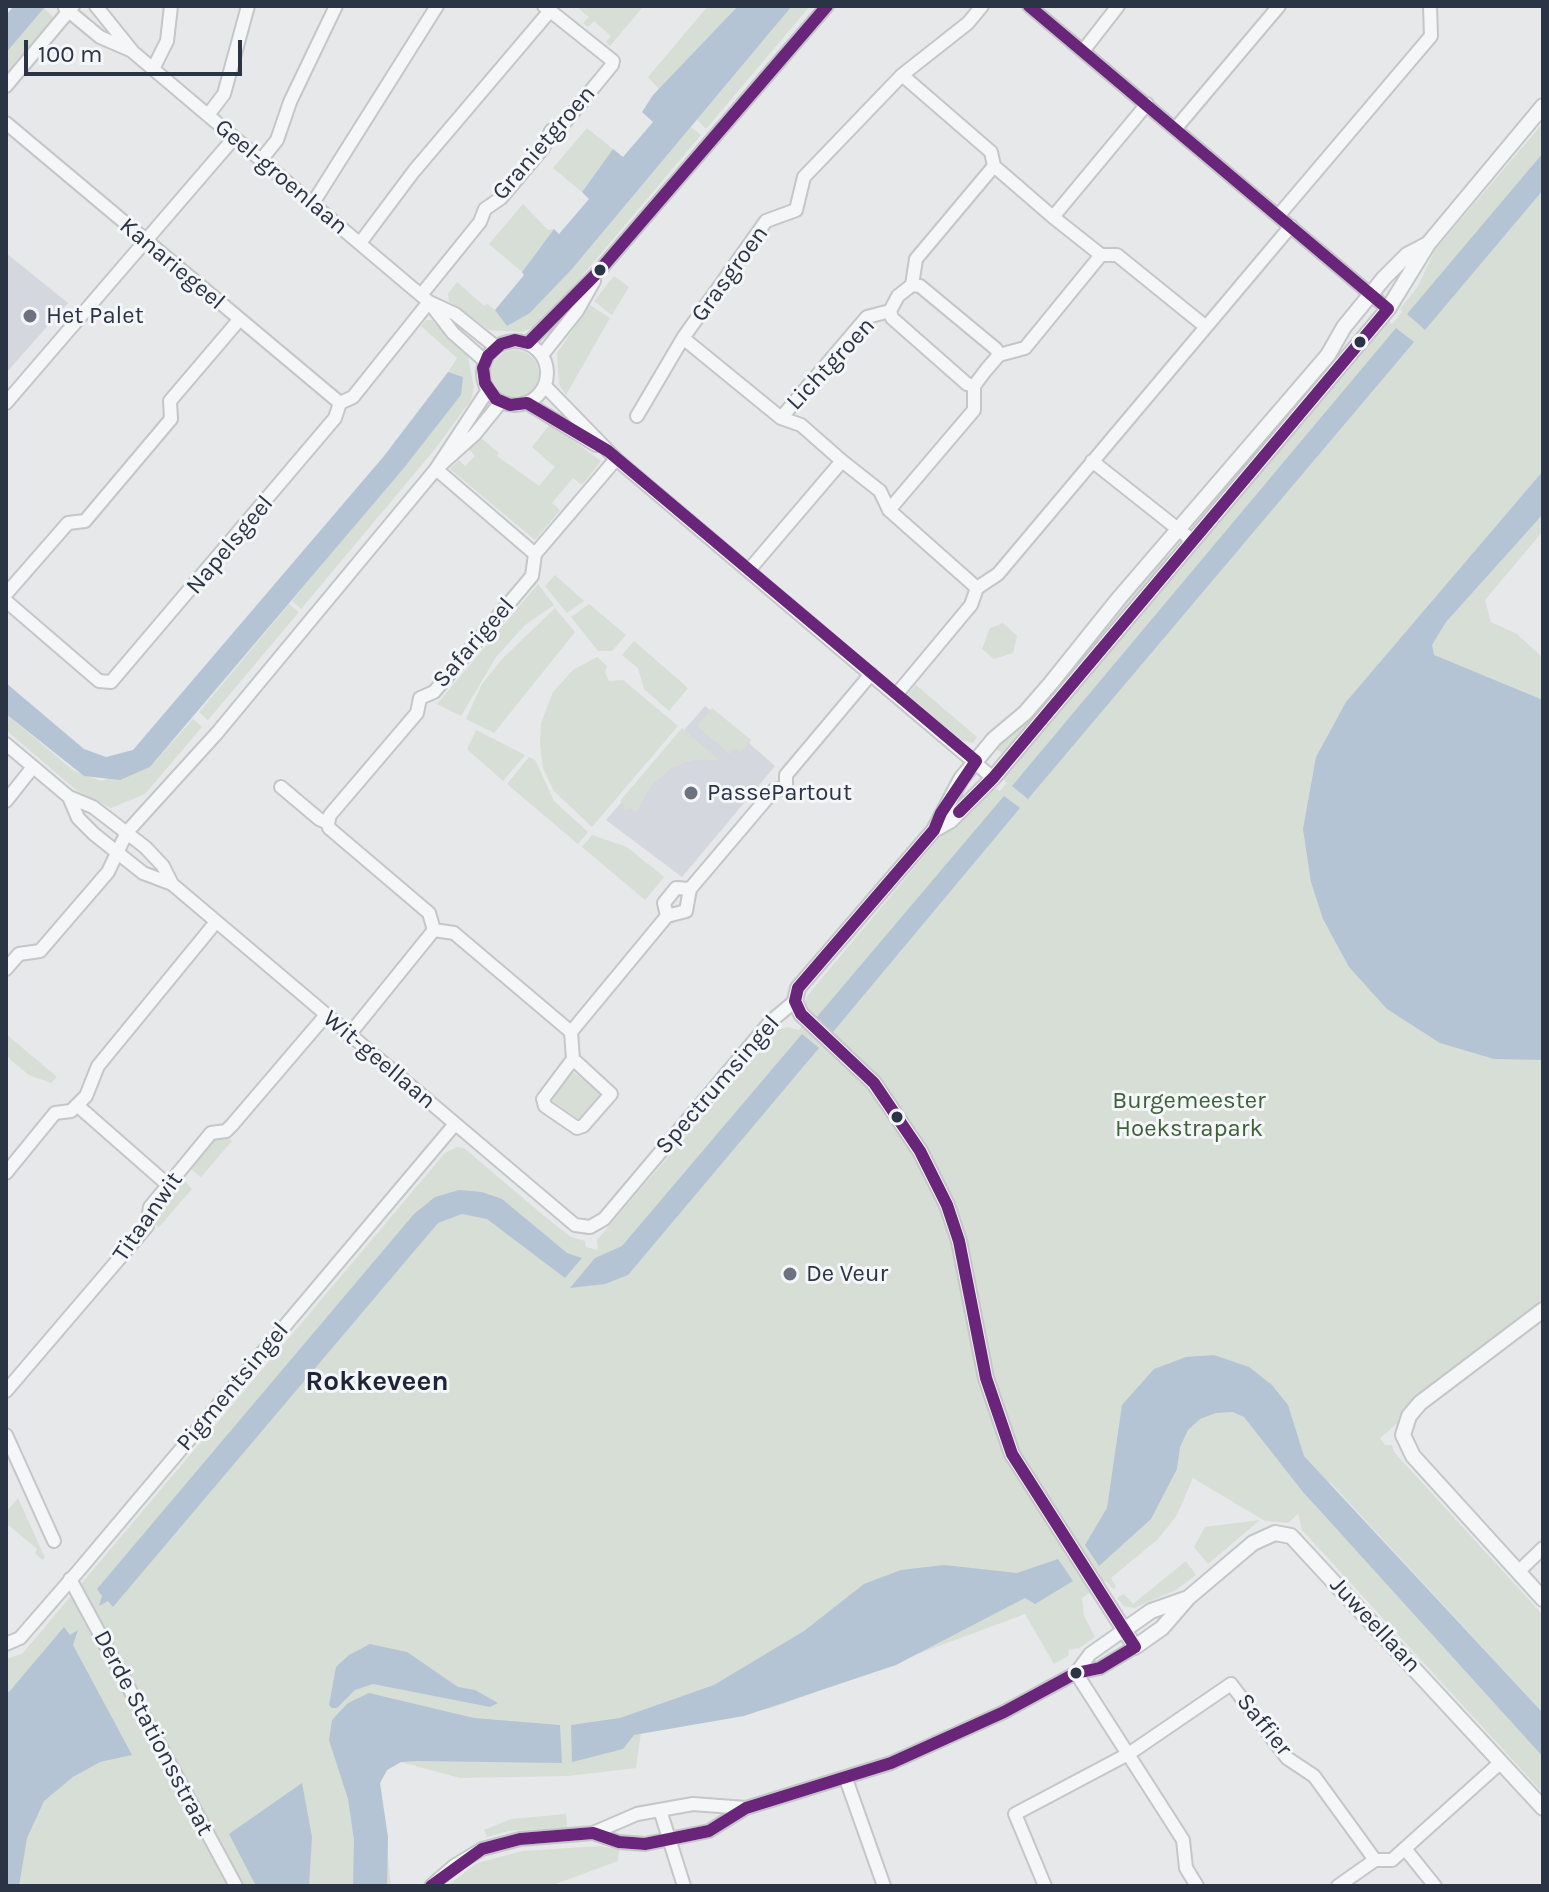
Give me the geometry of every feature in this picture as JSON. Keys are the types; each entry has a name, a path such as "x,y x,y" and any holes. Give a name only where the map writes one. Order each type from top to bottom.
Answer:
{"street":[{"name":"Geel-groenlaan","path":"96,6 133,52 425,299 453,333 485,361"},
{"path":"153,69 167,41 171,6"},
{"path":"208,115 224,94 248,6"},
{"path":"261,160 277,140 290,102 336,6"},
{"path":"313,203 437,6"},
{"path":"528,343 599,271 827,6"},
{"name":"Grasgroen","path":"637,416 683,338 766,221 796,210 804,177 902,75 968,23 982,6"},
{"path":"1029,6 1388,309"},
{"path":"1083,51 1118,6"},
{"path":"1176,128 1279,6"},
{"path":"1279,215 1431,36 1430,6"},
{"name":"Geel-groenlaan","path":"68,8 100,37 133,52"},
{"path":"6,86 68,8"},
{"path":"360,243 414,171 546,9"},
{"name":"Granietgroen","path":"425,299 480,222 485,209 501,198 543,148 551,131 566,121 612,65 613,61 546,9"},
{"path":"902,75 991,152 994,166 1053,217 1101,255 1117,255 1206,327"},
{"path":"1053,217 1147,104"},
{"name":"Spectrumsingel","path":"934,830 950,821 993,778 1193,541 1388,309 1428,244 1543,106"},
{"name":"Kanariegeel","path":"6,123 340,403"},
{"path":"6,403 234,138"},
{"name":"Lichtgroen","path":"781,418 867,317 890,311 898,296 912,285 916,259 994,166"},
{"path":"896,695 971,605 977,588 998,574 1291,226"},
{"name":"Spectrumsingel","path":"590,1227 604,1219 770,1022 798,1007 798,988 934,830 947,802 976,761 1051,683 1328,355 1371,294 1407,255 1428,244"},
{"path":"889,510 974,410 974,386 999,355 1025,348 1101,255"},
{"path":"542,355 577,311 599,271"},
{"path":"912,285 920,286 996,349 999,355"},
{"name":"Geel-groenlaan","path":"425,299 455,314 496,347"},
{"name":"Napelsgeel","path":"6,601 99,681 111,682 335,418 340,403 353,397 425,299"},
{"path":"890,311 892,318 967,384 974,386"},
{"path":"6,594 68,523 85,521 171,419 170,401 239,320"},
{"name":"Grasgroen","path":"683,338 781,418 801,425 880,491 889,510 977,588"},
{"path":"527,403 545,386 547,370 542,355 528,343 508,341 496,347 485,361 483,375 488,390 501,402 527,403 612,455"},
{"path":"545,386 612,455 993,778"},
{"path":"6,969 19,954 40,951 108,872 127,832 217,733 436,469 488,390"},
{"path":"436,469 475,434 501,402"},
{"name":"Safarigeel","path":"328,823 330,815 417,713 420,698 434,692 532,576 535,554 612,455"},
{"path":"749,570 842,461"},
{"path":"1092,461 1193,541"},
{"path":"436,469 535,554"},
{"path":"573,1059 611,1094 583,1126 577,1128 545,1106 543,1099 573,1059 571,1032 667,916 684,914 689,907 690,889 774,790 786,788 786,775 871,674"},
{"name":"Wit-geellaan","path":"6,744 69,797 93,807 127,832 155,857 172,884 216,922 575,1225 590,1227"},
{"path":"6,801 33,767"},
{"path":"281,787 328,823 329,828 429,913 434,930"},
{"name":"Wit-geellaan","path":"69,797 86,827 143,873 172,884"},
{"path":"667,916 664,903 676,888 690,889"},
{"path":"6,1173 55,1113 78,1106 93,1083 92,1074 98,1066 216,922"},
{"path":"434,930 454,933 571,1032"},
{"path":"349,1035 434,930"},
{"path":"798,1007 881,1094 933,1176 959,1241 986,1378 1012,1454 1135,1647"},
{"name":"Titaanwit","path":"6,1391 151,1222 149,1209 211,1133 226,1131 232,1125 326,1015"},
{"path":"78,1106 168,1185"},
{"name":"Pigmentsingel","path":"6,1644 20,1638 455,1124"},
{"path":"1543,1310 1420,1403 1409,1416 1403,1435 1413,1456 1543,1599"},
{"path":"6,1435 54,1541"},
{"name":"Juweellaan","path":"593,1833 619,1842 668,1842 709,1831 746,1808 846,1779 1004,1712 1076,1673 1100,1668 1135,1647 1162,1628 1188,1598 1261,1537 1275,1533 1291,1536 1543,1808"},
{"path":"1518,1572 1543,1548"},
{"name":"Derde Stationsstraat","path":"70,1579 236,1886"},
{"name":"Juweellaan","path":"1076,1673 1090,1654 1151,1611 1188,1598"},
{"path":"1076,1673 1183,1840 1186,1868 1197,1886"},
{"name":"Saffier","path":"1130,1753 1231,1684 1287,1758 1314,1776 1375,1860"},
{"path":"1045,1886 1015,1814 1130,1753"},
{"path":"1338,1886 1375,1860 1392,1860 1406,1850 1501,1762"},
{"path":"846,1779 884,1886"},
{"name":"Juweellaan","path":"431,1886 454,1866 482,1849 520,1839 593,1833 637,1814 693,1804 746,1808"},
{"path":"660,1810 684,1886"},
{"path":"1406,1850 1435,1886"}],"shaded area":[{"name":"Het Palet","path":"6,253 68,303 6,373"},
{"name":"PassePartout","path":"705,706 751,740 749,743 775,766 682,877 606,820"}],"green space":[{"path":"576,6 642,8 610,46 606,42 611,36 594,21 588,27 583,23 589,17"},
{"path":"708,6 738,6 659,89 648,77"},
{"path":"792,6 810,6 706,129 697,120"},
{"path":"44,8 55,19 6,77 6,53"},
{"name":"Burgemeester Hoekstrapark","path":"1543,123 1543,531 1485,600 1491,622 1517,634 1543,658 1543,1300 1380,1438 1385,1445 1392,1445 1394,1452 1543,1615 1543,1713 1330,1482 1311,1501 1543,1757 1543,1793 1302,1530 1298,1514 1288,1523 1265,1521 1193,1478 1177,1515 1158,1539 1111,1578 1116,1587 1113,1589 1106,1581 1082,1598 1084,1616 1095,1637 1079,1648 1068,1650 1069,1655 1054,1664 1025,1614 772,1708 641,1732 636,1768 568,1776 460,1778 401,1762 387,1770 380,1783 391,1886 6,1886 6,1659 22,1654 445,1153 457,1147 464,1148 571,1237 585,1241 586,1247 598,1250 597,1240 777,1030 788,1027 799,1030 812,1015 804,1005 807,996 941,836 972,812 993,787 1000,791 1007,783 1002,778 1389,322 1392,324 1418,286 1435,250"},
{"path":"691,127 701,135 576,283 534,327 522,332 489,330 449,301 448,294 457,282 484,306 487,304 511,322 530,313 572,269"},
{"path":"587,128 613,149 582,192 553,168"},
{"path":"523,204 548,230 554,229 522,272 489,244"},
{"path":"614,276 629,287 612,315 594,301"},
{"path":"590,305 610,318 566,395 559,384 557,353"},
{"path":"426,320 432,320 468,357 474,388 471,400 435,449 301,609 292,601 461,395 455,377 448,372 457,358 421,326"},
{"path":"515,350 532,357 539,374 532,391 515,398 498,391 491,374 498,357"},
{"path":"550,424 601,461 582,485 573,478 552,503 560,510 535,540 450,469 459,460 465,466 475,456 469,449 481,438 499,453 497,456 539,486 555,467 532,447"},
{"path":"1169,550 1166,563 1004,755 994,747 1029,716"},
{"path":"555,575 584,601 567,613 545,586"},
{"path":"538,584 554,605 525,625 496,657 461,716 437,704"},
{"path":"289,604 299,612 208,720 199,712"},
{"path":"589,604 626,635 612,651 598,651 571,617"},
{"path":"555,608 575,632 494,733 466,719 482,684 502,659"},
{"path":"1003,623 1017,636 1013,653 994,659 982,649 990,628"},
{"path":"634,641 688,688 669,711 644,689 638,668 622,655"},
{"path":"597,657 607,666 605,672 609,681 623,680 678,726 592,827 554,791 543,768 540,744 541,723 553,692 573,670"},
{"path":"916,685 977,737 973,743 961,740 907,695"},
{"path":"712,708 751,740 741,753 735,748 729,754 697,726"},
{"path":"6,714 74,771 101,781 150,767 193,719 202,727 145,794 111,808 76,790 6,730"},
{"path":"682,728 719,760 693,760 671,768 651,786 636,813 630,808 623,811 625,806 620,801"},
{"path":"476,730 525,755 503,781 467,749"},
{"path":"529,757 535,760 554,801 588,832 578,844 507,784"},
{"path":"592,835 627,847 664,877 645,900 582,847"},
{"path":"6,1034 57,1077 51,1083 29,1075 12,1061 6,1054"},
{"path":"573,1072 598,1089 600,1096 580,1120 551,1100"},
{"path":"228,1137 232,1141 201,1177 190,1168 215,1138"},
{"path":"182,1178 192,1189 159,1227 155,1224 156,1207"},
{"path":"18,1498 45,1558 42,1560 35,1553 37,1549 6,1523 6,1512"},
{"path":"1260,1520 1208,1564 1194,1547 1205,1527"},
{"path":"1186,1561 1196,1575 1176,1590 1134,1608 1124,1606 1117,1598 1124,1594 1133,1604"},
{"path":"566,1814 567,1827 508,1831 487,1837 484,1830 511,1819"},
{"path":"601,1846 619,1850 618,1861 550,1886 447,1886 477,1863 523,1851"}],"water":[{"path":"14,6 44,8 6,53 6,15"},
{"path":"738,6 792,6 572,269 530,313 507,326 495,310 524,275 522,272 554,229 559,234 589,199 582,192 613,149 623,157 653,122 642,112 653,95"},
{"path":"1543,153 1543,190 1425,330 1407,314"},
{"path":"1396,328 1414,342 1028,799 1012,786"},
{"path":"448,372 463,377 461,395 403,469 150,767 120,780 84,776 6,714 6,683 84,749 106,757 133,750 384,456"},
{"path":"1543,471 1543,514 1446,622 1432,645 1434,655 1543,700 1543,1060 1494,1059 1440,1043 1387,1009 1349,967 1323,919 1311,882 1303,829 1316,757 1346,702"},
{"path":"1004,796 1020,808 833,1032 816,1018"},
{"path":"802,1034 819,1048 628,1275 605,1284 570,1288 595,1258 622,1246"},
{"path":"459,1190 482,1192 502,1199 567,1253 582,1258 565,1278 487,1219 462,1214 438,1223 113,1607 108,1601 99,1606 102,1596 97,1589 414,1214 435,1197"},
{"path":"1214,1355 1249,1367 1272,1385 1288,1405 1304,1456 1543,1713 1543,1757 1303,1492 1244,1417 1233,1412 1216,1413 1200,1419 1188,1430 1180,1447 1177,1469 1151,1519 1099,1566 1085,1545 1107,1508 1122,1405 1154,1369 1186,1357"},
{"path":"1058,1559 1073,1581 1035,1604 1025,1598 896,1665 744,1716 634,1735 623,1749 572,1762 571,1725 620,1718 714,1685 804,1631 864,1584 901,1570 944,1565 1017,1573"},
{"path":"64,1627 70,1635 78,1630 73,1645 132,1755 100,1762 73,1777 44,1801 27,1838 19,1886 6,1886 6,1690 9,1692"},
{"path":"370,1644 407,1652 458,1687 475,1690 498,1703 490,1707 373,1684 355,1690 337,1708 332,1708 329,1705 336,1667 349,1655"},
{"path":"369,1693 474,1718 560,1725 562,1763 416,1761 401,1762 387,1770 380,1783 388,1837 387,1886 353,1886 354,1840 348,1799 329,1740 332,1720 348,1703"},
{"path":"302,1783 312,1837 309,1886 256,1886 229,1834"}],"transit line":[{"path":"795,1001 798,988 934,830 941,813 976,761 608,451 527,403 510,405 496,399 485,383 483,368 488,356 501,344 515,340 528,343 599,271 827,6"},
{"path":"959,812 993,778 1388,309 1029,6"},
{"path":"431,1886 482,1849 520,1839 593,1833 619,1842 645,1844 709,1831 746,1808 891,1763 1004,1712 1076,1673 1100,1668 1135,1647 1012,1454 986,1378 959,1241 947,1205 920,1151 874,1083 801,1014 795,1001"}],"place":[{"name":"Het Palet","path":"30,316"},
{"name":"PassePartout","path":"691,793"},
{"name":"De Veur","path":"790,1274"}],"district":[{"name":"Rokkeveen","path":"377,1382"}]}
